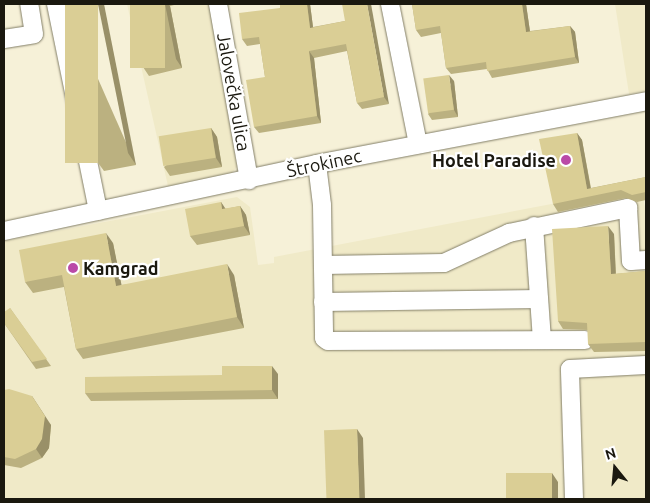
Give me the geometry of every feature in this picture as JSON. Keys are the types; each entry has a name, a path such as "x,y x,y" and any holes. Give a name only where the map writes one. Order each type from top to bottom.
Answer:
{"street":[{"path":"4,39 34,34 29,4"},
{"path":"56,4 98,211"},
{"name":"Jalovečka ulica","path":"218,4 249,180"},
{"path":"390,4 418,144"},
{"name":"Štrokinec","path":"4,231 317,164 646,101"},
{"path":"317,164 323,265 323,302 328,342 585,340"},
{"path":"323,265 444,263 534,226 628,208 631,261 646,260"},
{"path":"534,226 542,340"},
{"path":"323,302 539,299"},
{"path":"574,499 570,369 646,365"}],"shaded area":[{"path":"127,4 209,4 237,167 228,177 168,186"},
{"path":"615,4 646,4 646,91 629,94"},
{"path":"641,187 646,212 646,499 4,499 4,241 237,197 250,207 258,265 274,263 274,257"}],"building":[{"path":"65,4 98,4 98,163 65,163"},
{"path":"130,4 165,4 165,68 130,68"},
{"path":"280,4 307,4 310,28 345,21 342,4 367,4 384,97 357,103 346,44 309,51 317,116 254,127 246,80 265,77 259,37 242,39 239,13 280,8"},
{"path":"412,4 522,4 526,32 570,26 575,57 487,71 486,62 446,68 440,26 416,30"},
{"path":"449,75 454,110 428,113 423,79"},
{"path":"211,128 216,158 163,166 159,136"},
{"path":"577,133 587,189 646,177 646,192 632,195 621,190 553,204 539,139"},
{"path":"221,202 222,209 240,206 244,226 190,236 185,209"},
{"path":"608,226 611,274 646,271 646,342 588,344 587,323 558,321 552,229"},
{"path":"106,233 116,286 227,264 237,317 76,349 62,275 25,282 19,250"},
{"path":"10,308 47,359 32,362 4,323 4,312"},
{"path":"222,366 272,366 272,390 85,393 85,377 222,375"},
{"path":"9,389 32,396 45,416 42,439 36,449 15,459 4,457 4,390"},
{"path":"357,429 359,499 326,499 324,430"},
{"path":"506,473 552,473 552,499 506,499"},
{"path":"292,498 292,499 216,499"}],"place":[{"name":"Hotel Paradise","path":"566,160"},
{"name":"Kamgrad","path":"73,268"}]}
